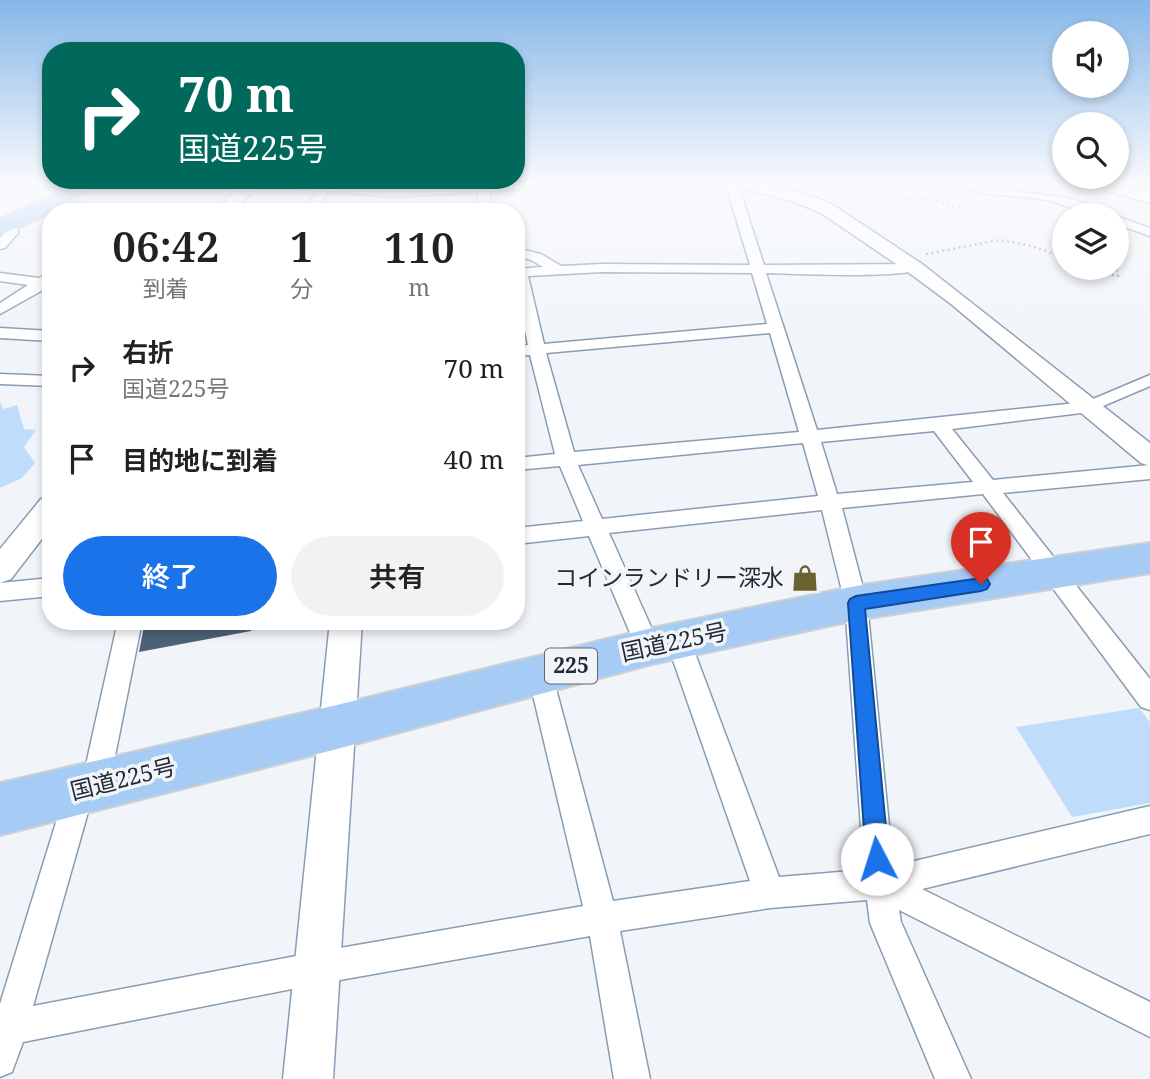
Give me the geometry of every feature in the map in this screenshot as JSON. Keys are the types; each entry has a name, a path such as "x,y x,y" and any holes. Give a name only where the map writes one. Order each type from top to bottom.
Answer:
{"highway":[{"name":"国道225号","path":"0,809 337,727 663,643 856,603 1150,558"}],"street":[{"path":"746,232 830,502 856,603 880,884 886,923 953,1079"},
{"path":"862,232 908,263 1150,457"},
{"path":"525,255 536,257 557,270"},
{"path":"525,272 557,270 876,270 908,263"},
{"path":"0,277 42,281"},
{"path":"0,310 42,284"},
{"path":"525,301 566,459 597,528 663,643 770,893"},
{"path":"525,351 775,327"},
{"path":"0,333 42,335"},
{"path":"0,379 42,381"},
{"path":"525,463 809,438 1089,407 1150,380"},
{"path":"939,425 989,486 1150,698"},
{"path":"525,535 830,502 1150,472"},
{"path":"0,571 42,517"},
{"path":"0,592 42,588"},
{"path":"0,1060 5,1028 88,788 128,630"},
{"path":"308,1079 345,630"},
{"path":"540,674 602,918 632,1079"},
{"path":"5,1028 317,968 602,918 770,893 880,884 1150,820"},
{"path":"880,884 1150,1020"}],"path":[{"path":"908,263 999,240 1052,253"}],"shaded area":[{"path":"0,402 3,409 17,405 24,429 36,430 24,447 35,463 22,478 0,488"},
{"path":"1139,708 1150,722 1150,803 1072,817 1016,727"}],"building":[{"path":"143,630 251,630 251,631 139,652"}],"place":[{"name":"コインランドリー深水","path":"805,578"}],"route":[{"path":"877,859 856,603 981,584"}]}
